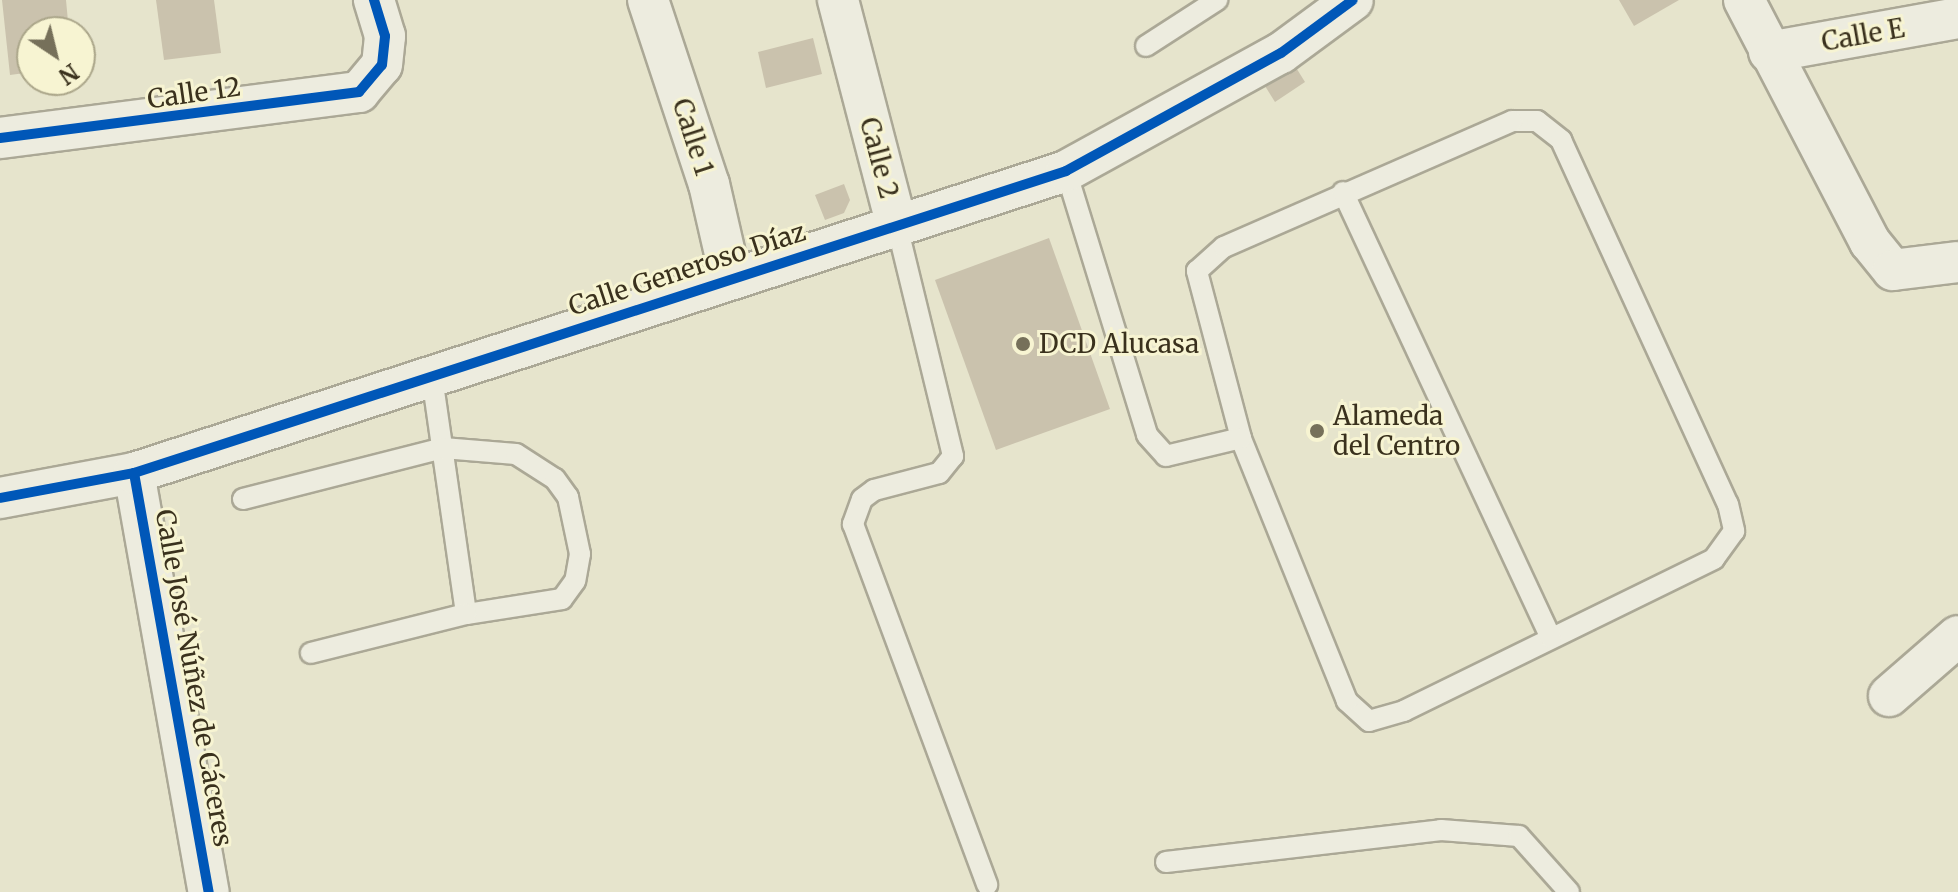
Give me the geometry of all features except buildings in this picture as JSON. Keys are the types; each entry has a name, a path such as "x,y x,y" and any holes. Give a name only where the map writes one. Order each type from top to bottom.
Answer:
{"street":[{"name":"Calle 12","path":"0,138 359,92 382,65 385,36 374,0"},
{"name":"Calle 1","path":"648,0 709,184 730,276"},
{"name":"Calle 2","path":"838,0 897,226"},
{"name":"Calle Generoso Díaz","path":"0,498 134,473 730,276 1066,171 1281,53 1353,0"},
{"path":"1744,0 1870,242 1893,270 1958,262"},
{"name":"Calle E","path":"1769,52 1958,18"},
{"name":"Calle José Núñez de Cáceres","path":"134,473 209,892"},
{"path":"1889,696 1958,636"}],"lane":[{"path":"1146,46 1217,0"},
{"path":"1512,121 1551,128 1568,154 1728,504 1734,531 1714,559 1388,718 1369,721 1357,714 1241,438 1197,271 1208,256 1343,192 1512,121"},
{"path":"1066,171 1147,435 1166,456 1241,438"},
{"path":"1343,192 1551,638"},
{"name":"Calle 2","path":"897,226 953,456 939,473 874,490 862,499 853,524 987,885"},
{"path":"432,377 466,614"},
{"path":"243,499 443,448 516,454 535,463 555,479 577,519 575,581 562,599 466,614 311,653"},
{"path":"1166,862 1441,830 1519,836 1569,892"}],"cycle path":[{"path":"0,138 359,92 382,65 385,36 374,0"},
{"path":"0,498 134,473 1066,171 1281,53 1353,0"},
{"path":"134,473 209,892"}],"place":[{"name":"DCD Alucasa","path":"1023,344"},
{"name":"Alameda del Centro","path":"1317,431"}]}
